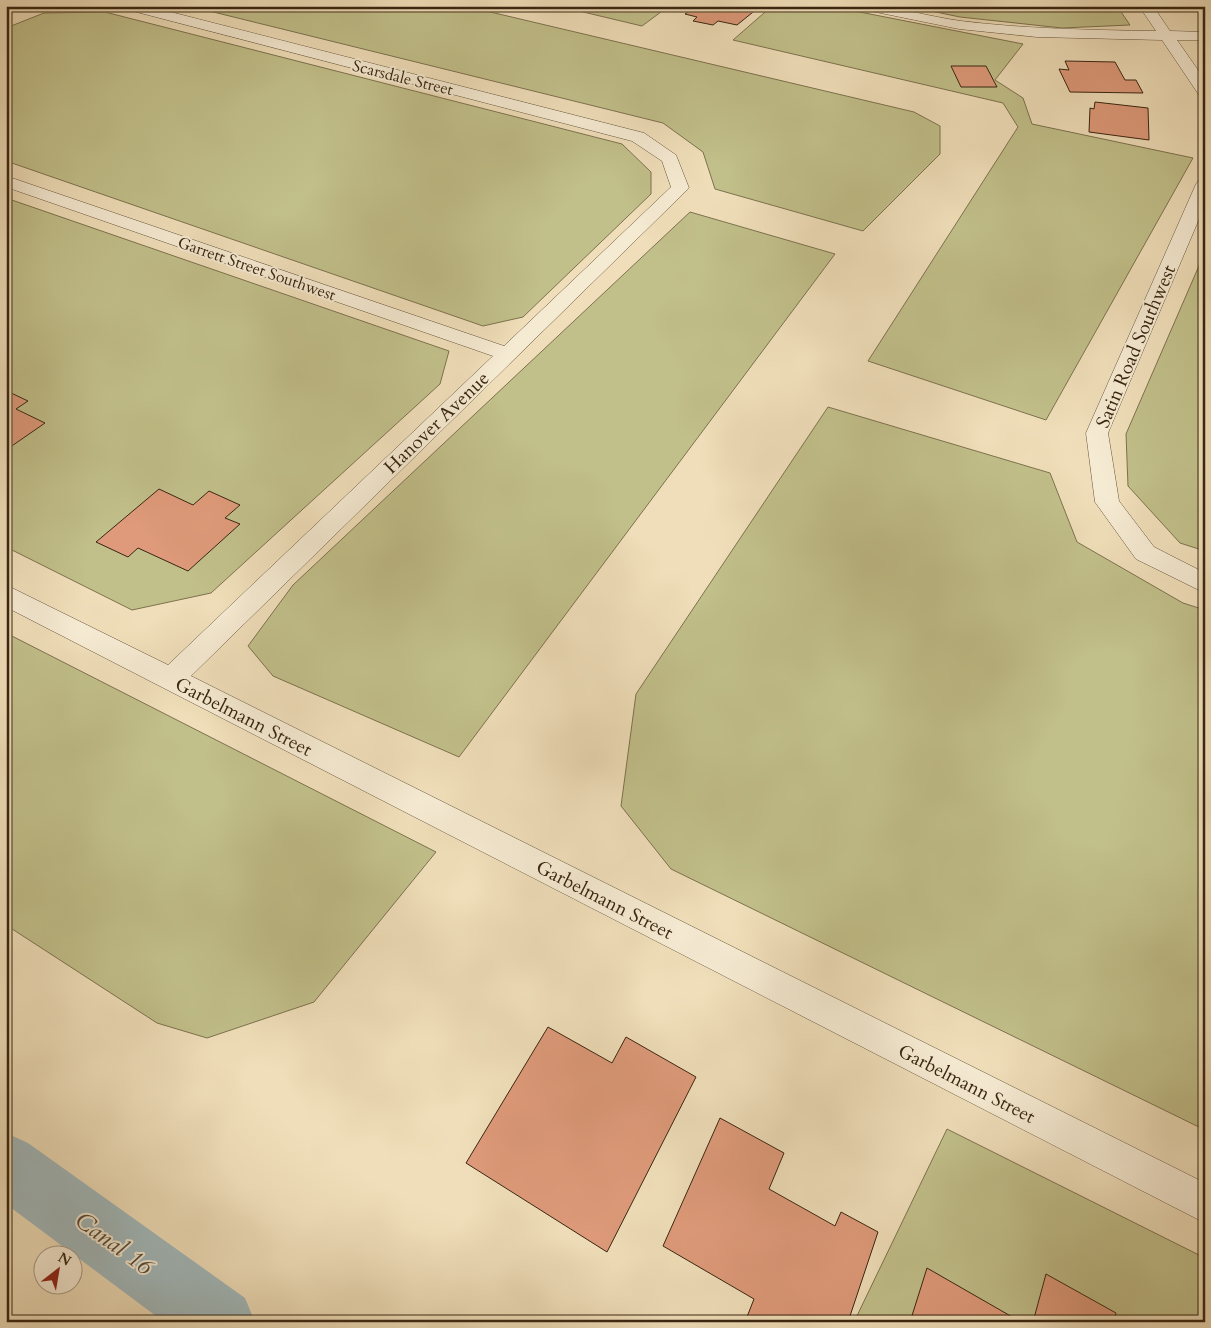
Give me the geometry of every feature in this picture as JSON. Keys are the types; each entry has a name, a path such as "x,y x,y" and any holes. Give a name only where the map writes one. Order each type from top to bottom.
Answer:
{"street":[{"path":"6,10 16,6"},
{"name":"Scarsdale Street","path":"130,6 638,138 670,159"},
{"path":"866,6 959,25 1037,33 1166,37 1205,36"},
{"path":"1146,6 1205,92"},
{"name":"Hanover Avenue","path":"171,679 680,188 670,159"},
{"name":"Garrett Street Southwest","path":"6,181 507,354"},
{"name":"Satin Road Southwest","path":"1205,184 1097,433 1107,502 1145,553 1205,584"},
{"name":"Garbelmann Street","path":"6,595 1205,1204"}],"shaded area":[{"path":"189,6 465,6 914,112 940,126 940,154 863,231 715,189 703,152 663,123"},
{"path":"558,6 669,6 642,26"},
{"path":"772,6 829,6 1023,44 995,80 1023,98 1032,124 1193,158 1046,420 868,361 1018,127 1003,103 733,40"},
{"path":"907,6 1117,6 1130,25 1062,28 960,17"},
{"path":"105,12 622,144 651,172 651,194 523,317 483,326 6,161 6,28 44,13"},
{"path":"6,198 449,351 440,384 211,593 132,610 6,547"},
{"path":"690,212 835,254 459,757 273,676 248,646 293,585"},
{"path":"1205,252 1205,551 1180,543 1128,486 1126,434"},
{"path":"828,407 1050,473 1077,542 1183,603 1205,610 1205,1130 671,869 621,806 636,694"},
{"path":"6,633 436,852 314,1002 207,1038 157,1023 6,925"},
{"path":"947,1129 1205,1258 1205,1322 854,1322"}],"building":[{"path":"696,6 748,6 758,8 737,25 718,21 713,25 693,21 697,17 685,14"},
{"path":"1065,61 1115,62 1125,80 1136,80 1143,93 1070,92 1059,69 1069,70"},
{"path":"951,66 986,66 997,87 961,87"},
{"path":"1095,102 1148,108 1149,140 1089,132 1090,108 1094,109"},
{"path":"9,392 28,401 16,409 45,423 6,450 6,394"},
{"path":"159,489 193,505 209,491 240,505 225,518 240,524 188,571 138,548 128,557 96,542"},
{"path":"548,1027 612,1063 626,1037 696,1077 607,1252 466,1163"},
{"path":"720,1118 784,1153 769,1189 835,1226 841,1212 878,1232 848,1322 745,1322 754,1299 663,1246"},
{"path":"927,1268 1021,1322 910,1322"},
{"path":"1046,1274 1116,1313 1114,1322 1033,1322"}],"waterway":[{"name":"Canal 16","path":"6,1165 221,1322"}]}
